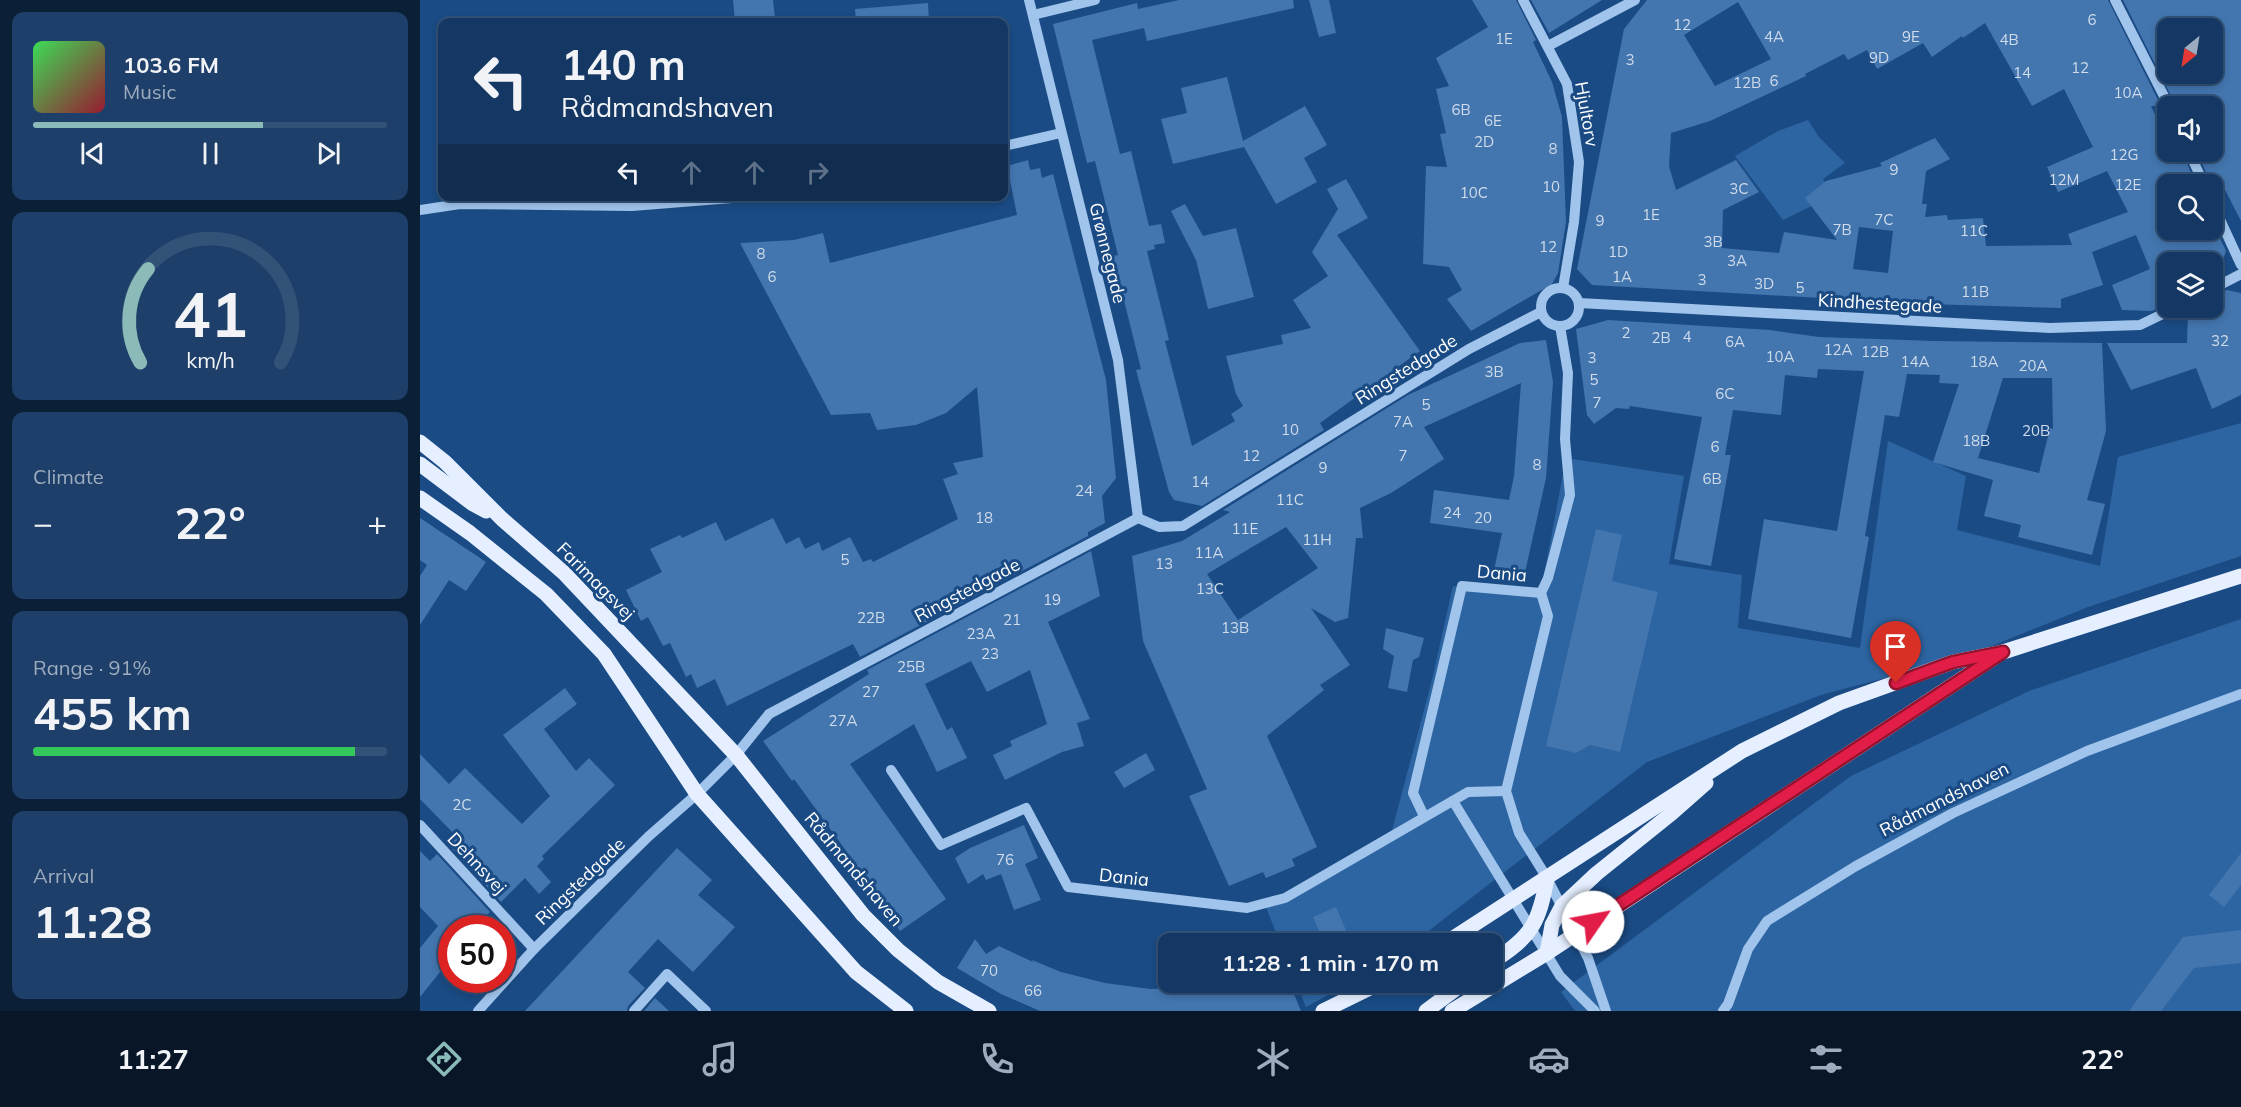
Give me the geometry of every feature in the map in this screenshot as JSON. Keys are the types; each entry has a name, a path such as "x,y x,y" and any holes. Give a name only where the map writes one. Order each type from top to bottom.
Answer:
{"main road":[{"name":"Farimagsvej","path":"420,442 445,462 502,519 564,573 736,755"},
{"path":"420,464 473,504 502,519"},
{"path":"420,498 470,533 546,594 604,654 697,794 856,972 906,1011"},
{"path":"1461,933 1742,751 1839,703 1953,662 2003,652 2241,576"},
{"path":"1452,1011 1547,953 2003,652"},
{"path":"1547,953 1552,925 1562,906 1596,874 1672,813 1742,751"},
{"name":"Rådmandshaven","path":"736,755 863,915 898,950 938,982 989,1011"},
{"path":"1503,955 1518,946 1531,929 1542,905 1547,878"},
{"path":"1323,1011 1360,993"},
{"path":"1426,1011 1450,993"}],"street":[{"name":"Grønnegade","path":"1029,0 1118,360 1138,518"},
{"path":"1033,15 1095,0"},
{"name":"Hjultorv","path":"1523,0 1567,84 1579,162 1574,222 1563,288"},
{"path":"1548,46 1635,0"},
{"path":"2115,0 2164,96"},
{"path":"1008,145 1061,133"},
{"path":"420,210 460,204 648,206 703,201"},
{"path":"2223,226 2241,265"},
{"path":"2223,283 2241,274"},
{"path":"1563,288 1572,291 1579,303 1575,319 1560,326 1546,320 1541,312 1541,301 1552,289 1563,288"},
{"name":"Kindhestegade","path":"1579,303 2050,328 2140,325 2157,317"},
{"name":"Ringstedgade","path":"478,1011 534,949 649,836 697,794 736,755 769,714 1138,518 1160,527 1183,526 1469,349 1541,312"},
{"name":"Dania","path":"1424,816 1413,793 1462,586 1541,592 1548,578 1570,495 1565,439 1568,373 1560,326"},
{"path":"1541,592 1548,616 1506,791 1519,833 1547,878 1576,933 1588,958 1606,1011"},
{"name":"Rådmandshaven","path":"1723,1011 1728,1004 1748,949 1767,921 1801,899 1856,866 1968,806 2090,749 2241,694"},
{"name":"Dania","path":"891,770 941,845 1026,808 1068,887 1247,908 1285,898 1468,792 1506,791"},
{"path":"1453,801 1560,976 1595,1011"},
{"name":"Dehnsvej","path":"420,825 534,949"},
{"path":"634,1011 667,974 706,1011"}],"shaded area":[{"path":"1808,120 1819,137 1845,163 1823,179 1832,196 1783,220 1735,156 1778,131"},
{"path":"2241,423 2241,556 2088,607 1967,656 1821,695 1647,762 1426,933 1276,933 1266,907 1391,834 1432,680 1453,586 1540,597 1566,458 1684,476 1669,564 1742,575 1738,628 1860,648 1888,441 1966,476 1957,530 2100,566 2118,457"},
{"path":"2241,619 2241,1011 1575,1011 1561,992 1851,776 2029,691"},
{"path":"1300,993 1332,993 1306,1007"}],"building":[{"path":"733,0 773,0 775,18 735,18"},
{"path":"1179,0 1293,0 1294,8 1147,41 1144,28 1092,40 1120,154 1131,151 1149,226 1161,224 1165,243 1154,245 1155,249 1147,251 1169,340 1165,341 1192,446 1235,421 1231,414 1243,406 1236,394 1226,356 1283,344 1281,335 1311,328 1293,300 1328,276 1312,252 1338,209 1327,189 1346,179 1368,218 1337,235 1420,351 1320,423 1324,430 1202,506 1174,500 1169,492 1136,370 1141,369 1113,256 1118,255 1095,161 1087,163 1053,24 1137,3 1138,9"},
{"path":"1309,0 1329,0 1336,33 1319,37"},
{"path":"1472,0 1516,0 1536,40 1533,42 1552,82 1562,117 1566,222 1558,273 1552,284 1471,331 1447,299 1462,290 1449,267 1423,264 1426,166 1447,167 1440,134 1446,133 1436,89 1449,86 1436,58 1488,27"},
{"path":"1531,0 1602,0 1549,33"},
{"path":"1647,0 2108,0 2157,98 2157,106 2151,106 2157,119 2157,162 2186,162 2192,174 2157,174 2157,240 2221,240 2226,251 2223,259 2223,252 2157,252 2157,308 2152,311 2122,310 2112,285 2150,269 2136,235 2092,252 2103,285 2061,299 2061,308 1894,303 1856,296 1856,300 1592,285 1577,269 1624,29","holes":["1738,2 1771,59 1715,86 1684,35","1985,23 2032,106 2064,89 2093,147 2047,167 2058,192 2107,171 2128,212 2068,234 2072,245 1986,246 1983,218 1948,220 1947,215 1925,217 1927,204 1922,204 1926,171 1950,159 1935,138 1880,163 1882,166 1826,181 1805,198 1837,240 1784,232 1779,253 1722,248 1723,210 1759,192 1736,160 1676,190 1669,166 1671,133 1710,121 1806,76 1805,74 1844,54 1848,60 1867,50 1877,69 1923,43 1932,57","1859,227 1893,231 1888,273 1853,269"]},
{"path":"2123,0 2241,0 2241,221 2223,186 2223,174 2207,174 2201,162 2223,162 2223,96 2171,96 2165,84 2223,84 2223,18 2157,18 2157,68"},
{"path":"928,3 929,18 856,18 855,9"},
{"path":"1227,77 1243,141 1305,106 1327,145 1304,158 1317,182 1276,204 1244,147 1173,164 1161,119 1187,113 1181,88"},
{"path":"1028,160 1030,170 1040,168 1042,178 1053,174 1106,380 1116,478 1102,496 1105,523 1088,532 1088,536 860,657 853,644 727,706 715,679 697,688 691,674 686,677 670,643 663,646 648,617 641,621 626,590 662,572 650,549 680,535 682,538 716,522 725,541 773,518 786,544 799,537 805,549 819,542 822,551 850,537 863,562 871,559 873,562 958,519 943,479 958,474 953,463 983,457 977,387 946,413 916,425 877,430 870,413 831,415 740,243 794,240 823,233 830,263 1017,215 1008,166"},
{"path":"1185,204 1203,236 1236,228 1254,297 1208,309 1196,260 1171,211"},
{"path":"2227,290 2241,293 2241,395 2212,409 2196,368 2131,390 2107,343 2187,343 2188,318 2223,318 2223,292"},
{"path":"1608,320 1770,330 1819,337 2102,343 2106,431 2087,500 2105,504 2092,555 2018,537 2021,525 1984,516 1993,480 1933,462 1959,384 1939,383 1940,375 1907,374 1899,417 1885,415 1865,536 1869,537 1851,638 1748,619 1764,519 1837,531 1864,371 1818,369 1817,378 1785,375 1781,415 1733,410 1725,455 1731,455 1711,566 1674,559 1702,417 1630,406 1629,409 1616,408 1594,424 1587,415 1576,329","holes":["2003,378 2052,378 2053,429 2050,428 2039,473 1978,458"]},
{"path":"1546,340 1553,382 1546,478 1524,577 1494,570 1502,533 1430,523 1434,490 1509,500 1514,476 1521,383 1424,427 1444,459 1391,493 1360,508 1363,538 1356,538 1348,618 1335,622 1311,608 1350,665 1320,685 1324,690 1267,736 1317,847 1292,859 1295,866 1266,878 1263,872 1229,886 1189,796 1207,789 1143,641 1132,556 1182,541 1230,512 1223,510 1408,395 1520,343","holes":["1286,527 1318,568 1238,620 1207,574"]},
{"path":"420,518 486,562 466,591 449,580 420,625 420,576 427,565 420,560"},
{"path":"1596,529 1622,535 1612,581 1658,592 1620,752 1590,745 1576,753 1546,746"},
{"path":"1091,551 1100,596 1048,622 1090,719 1077,723 1084,746 1062,752 1005,780 993,755 1012,746 1010,741 1047,724 1030,670 987,692 971,661 925,684 947,730 952,727 967,758 937,772 914,724 850,764 946,899 900,931 884,907 886,906 794,779 792,781 763,741 869,674 867,670"},
{"path":"1386,628 1424,638 1419,657 1413,660 1407,692 1388,688 1394,656 1383,649"},
{"path":"565,688 577,704 544,729 576,771 589,758 615,785 542,856 544,859 537,866 551,882 539,894 525,878 501,902 448,844 456,836 420,799 420,754 449,784 465,768 522,824 550,796 503,735"},
{"path":"1146,753 1155,770 1124,788 1114,772"},
{"path":"1024,825 1038,858 1025,864 1041,900 1014,910 1001,874 986,880 983,874 968,884 955,858 970,848"},
{"path":"677,848 712,880 698,895 735,927 693,972 658,939 628,972 645,988 628,1006 627,1011 525,1011"},
{"path":"420,851 430,861 437,854 490,912 487,915 438,915 438,926 420,907"},
{"path":"2241,853 2241,885 2224,907 2209,895"},
{"path":"1336,907 1347,933 1320,933 1313,917"},
{"path":"438,926 438,974 420,997 420,948"},
{"path":"2241,930 2241,963 2194,968 2161,1011 2129,1011 2183,937"},
{"path":"975,939 986,954 999,946 1061,972 1105,983 1158,989 1158,993 1294,993 1301,1011 1040,1011 1001,994 957,968"},
{"path":"655,998 669,1011 644,1011"}],"route":[{"path":"1593,922 2003,652 1953,662 1896,683"}]}
